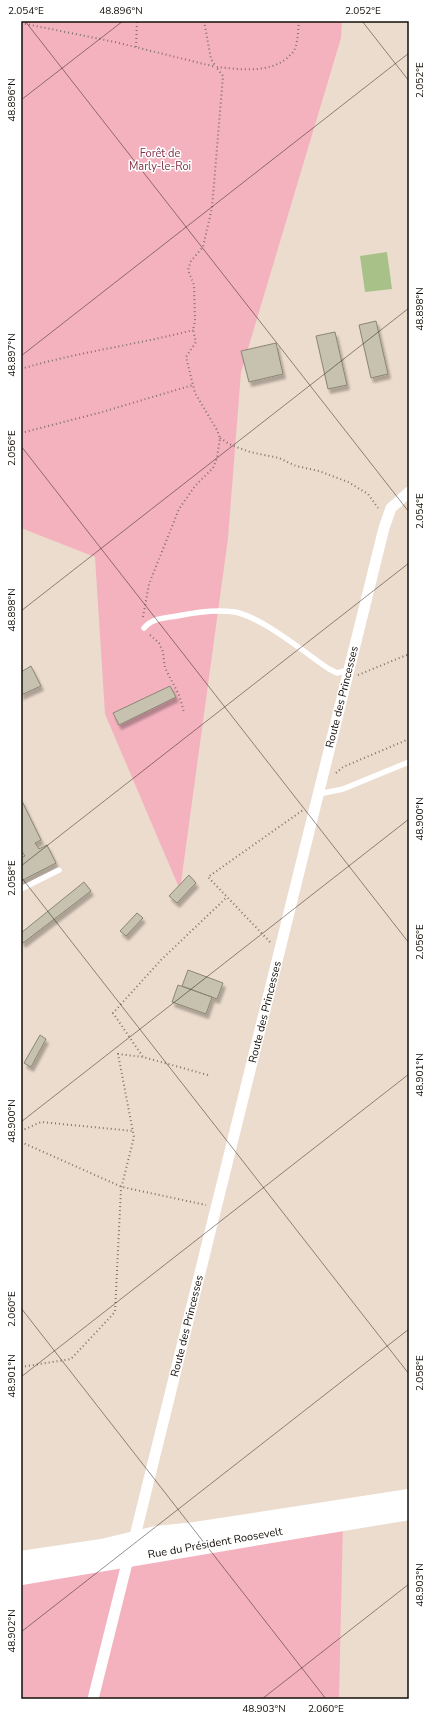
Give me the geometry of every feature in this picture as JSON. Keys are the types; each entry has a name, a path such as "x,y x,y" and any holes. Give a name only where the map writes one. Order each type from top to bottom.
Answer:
{"main road":[{"name":"Rue du Président Roosevelt","path":"21,1560 102,1548 156,1535 196,1531 409,1498"},
{"name":"Rue du Président Roosevelt","path":"21,1576 409,1511"}],"street":[{"name":"Route des Princesses","path":"134,1540 319,793 351,674 387,521 391,508 409,492"},
{"path":"93,1699 128,1559"}],"lane":[{"path":"144,628 148,623 154,620 184,614 214,610 236,612 269,628 329,669 337,673 351,674"},
{"path":"319,793 343,789 409,762"},
{"path":"21,889 60,870"}],"path":[{"path":"136,47 137,21"},
{"path":"184,712 179,695 165,668 163,652 159,644 144,628 143,618 149,584 174,520 195,486 213,468 218,458 220,438 196,393 186,357 195,345 196,340 193,330 195,321 194,285 188,270 191,261 203,247 212,208 223,76 211,59 204,21"},
{"path":"21,23 136,47 216,67 242,69 272,67 281,63 293,53 298,36 299,21"},
{"path":"21,369 44,362 134,344 193,330"},
{"path":"21,433 102,412 193,385"},
{"path":"220,438 231,445 250,452 279,458 296,466 319,471 348,482 368,494 387,521"},
{"path":"351,674 409,654"},
{"path":"280,951 208,877 319,793 343,767 409,739"},
{"path":"143,1057 113,1013 160,960 227,897"},
{"path":"21,1367 71,1359 115,1312 122,1186 134,1137 118,1054 143,1057 208,1075"},
{"path":"21,1131 41,1122 133,1131"},
{"path":"21,1142 122,1186 216,1207"}],"green space":[{"name":"Forêt de Marly-le-Roi","path":"21,21 342,21 341,38 241,372 228,538 180,890 105,714 95,557 21,528"},
{"path":"343,1522 339,1699 21,1699 21,1579"}],"shaded area":[{"path":"387,252 392,289 365,292 360,256"}],"building":[{"path":"376,321 388,374 371,378 359,325"},
{"path":"335,332 347,385 328,389 316,336"},
{"path":"276,343 283,374 249,382 241,351"},
{"path":"31,666 41,686 21,695 21,672"},
{"path":"170,686 176,697 119,725 113,713"},
{"path":"21,799 41,840 35,843 39,849 47,845 56,863 21,881 21,858 25,856 21,850"},
{"path":"189,875 196,883 177,903 169,896"},
{"path":"84,882 91,891 23,943 21,940 21,933"},
{"path":"137,913 143,918 126,936 120,931"},
{"path":"188,970 223,983 217,999 182,986"},
{"path":"178,985 212,997 206,1014 172,1002"},
{"path":"40,1035 46,1039 31,1067 24,1063"}]}
